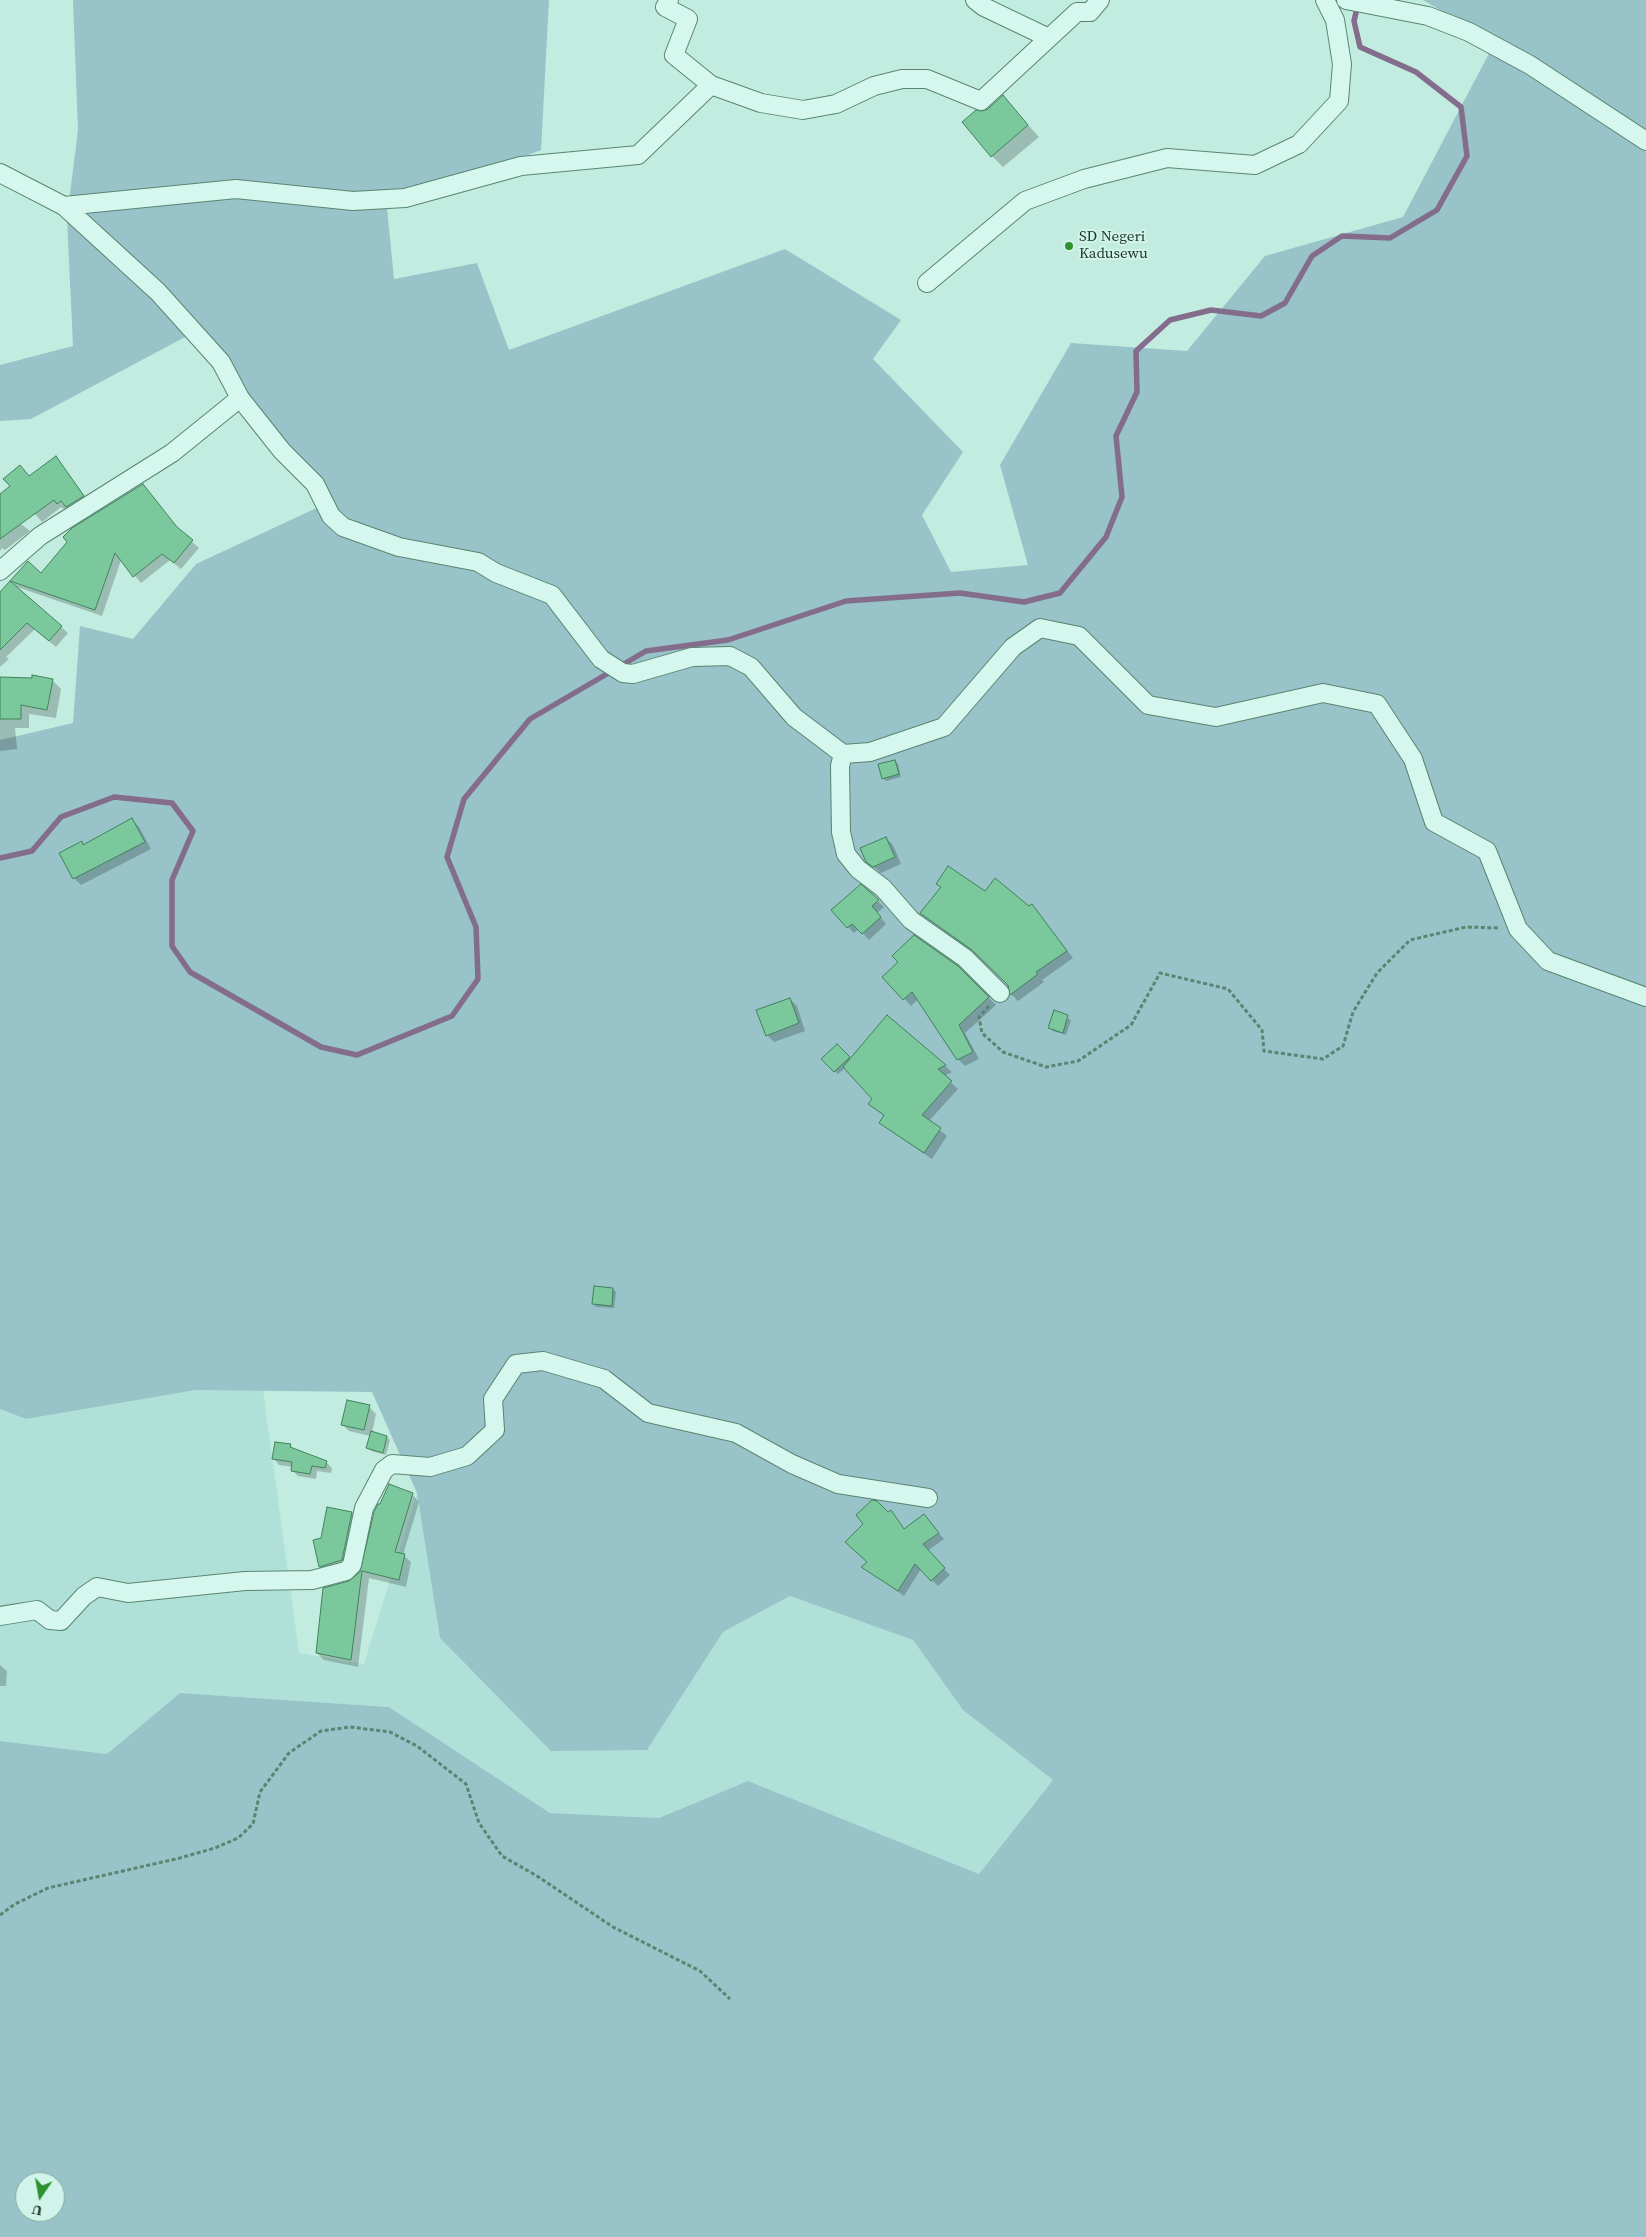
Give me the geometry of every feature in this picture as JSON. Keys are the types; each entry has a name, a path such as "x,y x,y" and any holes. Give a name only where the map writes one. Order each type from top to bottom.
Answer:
{"street":[{"path":"669,0 665,7 688,19 674,54 711,85 761,103 803,110 836,104 874,86 902,79 927,79 981,101 1077,12 1090,12 1100,0"},
{"path":"975,0 984,7 1049,38"},
{"path":"927,283 1025,201 1084,178 1167,158 1255,165 1299,144 1339,101 1342,64 1334,20 1324,0"},
{"path":"1348,1 1428,16 1469,32 1530,65 1646,141"},
{"path":"64,206 236,189 353,201 406,198 521,166 638,155 711,85"},
{"path":"0,173 64,206 170,306 221,362 240,398 282,451 315,484 331,516 343,527 399,547 478,562 496,573 552,595 601,659 623,673 633,674 692,657 730,656 751,667 794,717 843,754 870,752 944,727 1013,647 1040,628 1078,636 1148,705 1216,717 1323,693 1377,704 1413,759 1434,822 1487,851 1518,929 1548,961 1646,997"},
{"path":"0,571 40,536 172,453 240,398"},
{"path":"843,754 840,766 841,832 846,854 858,869 883,888 911,920 965,958 1000,993"},
{"path":"0,1616 37,1610 50,1620 61,1622 84,1596 97,1587 128,1593 244,1581 312,1580 346,1571 352,1565 364,1508 384,1470 392,1464 430,1467 467,1456 496,1430 493,1399 516,1364 543,1361 604,1379 648,1413 736,1433 792,1464 838,1484 928,1498"}],"path":[{"path":"1000,993 979,1017 982,1033 1003,1052 1046,1067 1078,1061 1131,1025 1160,973 1228,989 1262,1030 1264,1052 1323,1059 1343,1046 1353,1012 1377,973 1410,940 1466,927 1518,929"},
{"path":"0,1915 15,1904 48,1888 197,1853 238,1838 253,1824 260,1792 289,1753 321,1731 350,1726 390,1732 417,1746 466,1784 479,1823 502,1856 537,1876 612,1927 700,1972 730,1999"}],"shaded area":[{"path":"73,0 549,0 541,150 387,208 394,279 477,263 509,350 785,249 901,320 873,359 963,452 922,515 951,572 1028,565 1000,465 1071,343 1187,351 1265,256 1403,217 1495,42 1423,0 1646,0 1646,2237 0,2237 0,1741 107,1754 180,1693 389,1707 550,1813 659,1818 748,1781 979,1874 1053,1780 963,1710 913,1640 790,1596 723,1632 647,1750 551,1751 440,1638 417,1493 372,1392 196,1390 26,1419 0,1409 0,740 73,723 80,626 133,639 196,564 323,505 187,336 31,419 0,421 0,365 73,346 67,218 78,130"},
{"path":"196,1390 263,1390 299,1653 364,1664 417,1493 440,1638 647,1750 723,1632 790,1596 913,1640 963,1710 1053,1780 979,1874 748,1781 659,1818 550,1813 389,1707 180,1693 107,1754 0,1741 0,1409 26,1419"}],"building":[{"path":"1003,95 1028,125 991,157 962,122 976,110 988,109"},
{"path":"56,456 84,496 66,507 61,501 57,504 54,500 0,539 0,494 10,486 3,479 20,465 29,476"},
{"path":"143,484 177,527 193,540 174,563 162,554 133,577 115,553 95,610 10,581 28,561 41,573 67,542 63,537 72,528"},
{"path":"10,581 62,626 49,641 27,623 0,650 0,592"},
{"path":"32,675 53,679 47,710 21,705 21,719 0,719 0,677 32,678"},
{"path":"895,760 899,774 882,779 878,764"},
{"path":"132,818 145,842 73,879 59,853 82,841 83,845"},
{"path":"886,837 895,857 873,867 866,862 860,848"},
{"path":"948,866 985,891 995,878 1029,906 1032,904 1067,951 1036,972 1038,974 1010,995 1008,985 972,950 920,913 941,887 936,884"},
{"path":"861,884 879,900 872,906 881,917 862,934 852,924 847,928 831,910"},
{"path":"914,935 958,966 989,997 959,1025 973,1052 957,1060 912,992 903,1000 882,977 898,962 892,956"},
{"path":"790,998 799,1023 766,1036 756,1010"},
{"path":"1054,1010 1068,1015 1063,1033 1048,1028"},
{"path":"887,1015 946,1065 938,1069 952,1081 922,1115 941,1128 924,1153 879,1123 884,1115 868,1104 872,1099 843,1067"},
{"path":"837,1044 850,1057 834,1072 821,1059"},
{"path":"594,1286 613,1288 612,1306 592,1304"},
{"path":"347,1400 370,1405 364,1430 341,1425"},
{"path":"371,1431 387,1436 383,1453 366,1448"},
{"path":"275,1442 291,1444 290,1447 327,1461 325,1468 312,1466 310,1474 291,1471 292,1462 272,1459"},
{"path":"389,1484 413,1493 395,1552 405,1554 399,1580 362,1571 351,1660 316,1653 323,1588 349,1581 360,1572 374,1512 378,1504 380,1504"},
{"path":"872,1500 877,1501 888,1512 891,1510 904,1529 924,1514 939,1533 923,1544 945,1568 931,1581 915,1564 898,1591 861,1567 867,1562 845,1542 863,1524 856,1515"},
{"path":"327,1507 352,1512 342,1560 319,1567 313,1540 321,1538"}],"waterway":[{"path":"0,858 32,851 61,817 114,797 172,803 193,831 172,880 172,946 190,972 321,1047 357,1055 452,1016 478,979 476,927 447,857 464,799 530,719 646,651 728,640 846,601 960,593 1024,602 1060,593 1106,537 1122,497 1116,436 1137,392 1136,351 1170,320 1211,310 1261,316 1285,303 1312,256 1342,236 1390,238 1437,210 1467,156 1461,107 1416,72 1360,47 1354,21 1358,4"}],"place":[{"name":"SD Negeri Kadusewu","path":"1069,246"}]}
